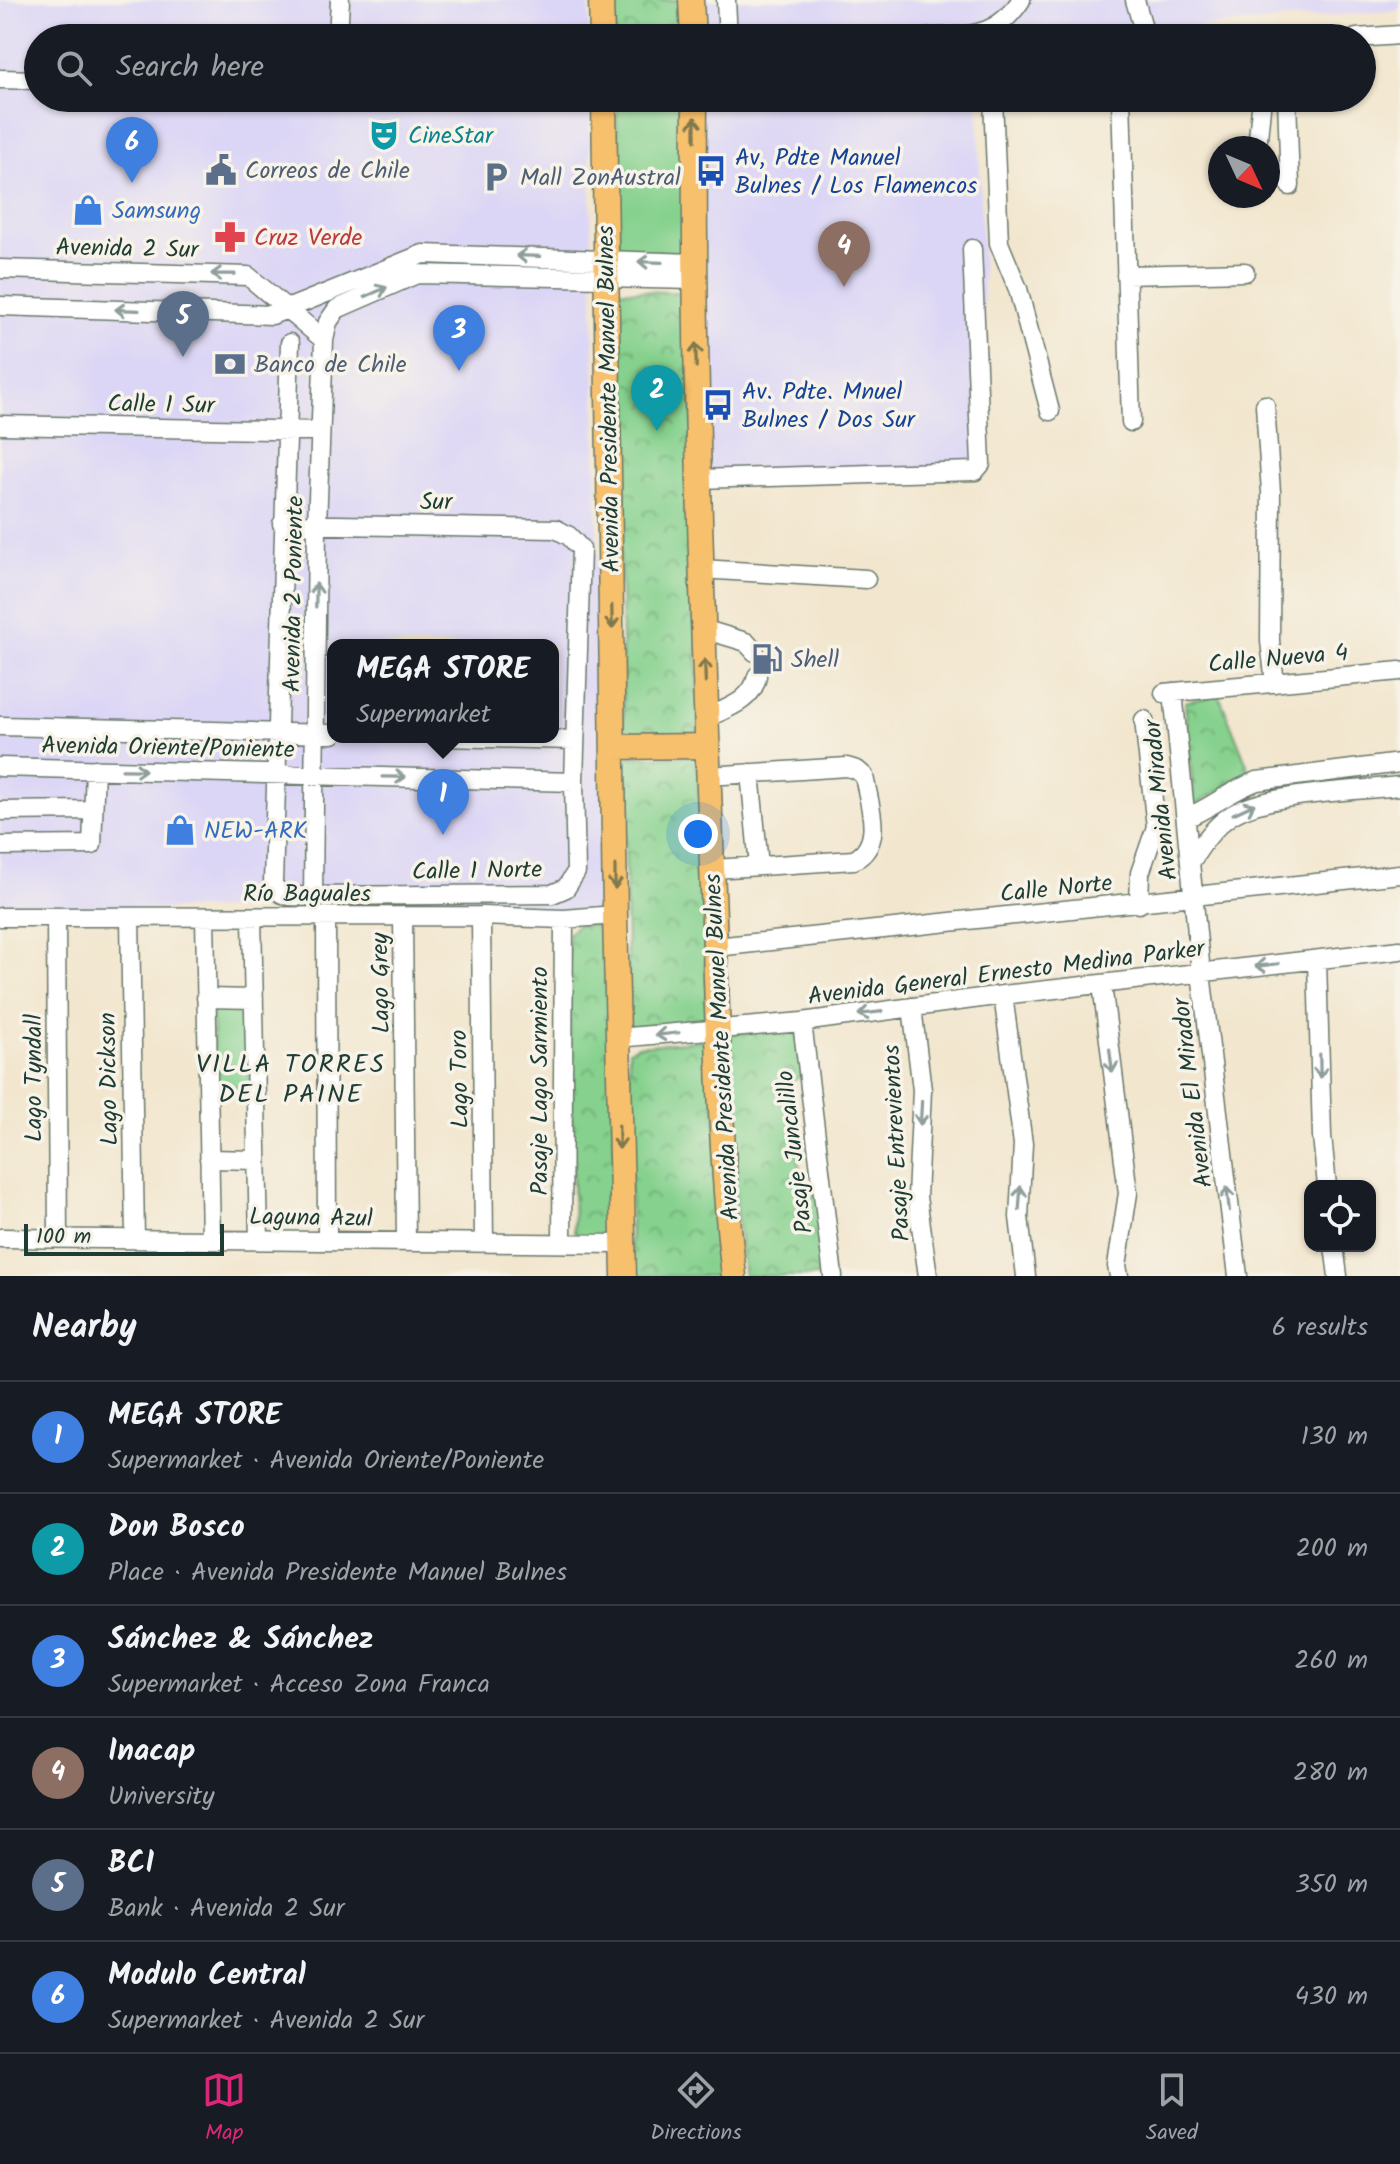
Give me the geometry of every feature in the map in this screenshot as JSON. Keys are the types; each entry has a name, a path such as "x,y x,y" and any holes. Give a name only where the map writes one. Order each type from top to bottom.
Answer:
{"main road":[{"path":"601,0 602,24"},
{"path":"691,0 692,24"},
{"name":"Avenida Presidente Manuel Bulnes","path":"604,112 617,1038 624,1276"},
{"name":"Avenida Presidente Manuel Bulnes","path":"695,112 694,271 703,629 724,1185 734,1276"},
{"path":"613,747 707,746"}],"street":[{"path":"339,24 340,0"},
{"path":"726,0 727,24"},
{"path":"1000,24 1013,13 1021,0"},
{"path":"1135,0 1142,24"},
{"path":"1376,37 1400,35"},
{"path":"0,79 24,80"},
{"path":"994,112 999,243 1018,289 1050,411"},
{"path":"1121,112 1131,422"},
{"path":"1258,136 1261,112"},
{"path":"1287,112 1290,186"},
{"path":"698,479 975,471 981,464 972,249"},
{"path":"0,306 272,315 423,254 606,269"},
{"name":"Avenida 2 Sur","path":"0,269 240,274 255,280 275,301 288,309"},
{"path":"288,309 324,340 328,322 337,309 417,274 606,269 694,271"},
{"path":"1126,275 1245,272"},
{"name":"Avenida 2 Poniente","path":"313,896 314,775 324,734 317,525 324,340"},
{"name":"Avenida 2 Poniente","path":"276,891 273,883 282,524 290,343"},
{"path":"1265,405 1271,492 1270,641 1275,683"},
{"name":"Calle 1 Sur","path":"0,425 320,431"},
{"name":"Sur","path":"282,524 556,529 569,536 581,549 575,740"},
{"path":"701,569 866,579"},
{"path":"703,629 746,642 755,652"},
{"name":"Calle Nueva 4","path":"1167,693 1400,671"},
{"path":"706,718 746,698 757,676"},
{"name":"Avenida Mirador","path":"1167,693 1186,818 1194,901"},
{"path":"1139,904 1140,873 1156,827 1144,720"},
{"name":"Avenida Oriente/Poniente","path":"0,726 324,734"},
{"path":"559,740 575,740 574,782"},
{"path":"1186,818 1199,813 1235,788 1257,781 1400,763"},
{"name":"Avenida Oriente/Poniente","path":"0,767 574,782"},
{"path":"709,776 847,767 857,770 864,776 874,834 865,855 854,860 713,869"},
{"path":"0,846 92,845 95,769"},
{"path":"750,773 759,866"},
{"name":"Calle 1 Norte","path":"276,891 283,896 552,894 566,888 576,872 574,782"},
{"path":"1190,863 1213,831 1230,816 1247,807 1273,800 1400,786"},
{"path":"0,811 93,810"},
{"name":"Calle Norte","path":"716,947 1194,901 1400,874"},
{"name":"Avenida El Mirador","path":"1194,901 1238,1276"},
{"name":"Río Baguales","path":"0,917 481,916 564,919 615,915"},
{"path":"326,916 327,1241"},
{"name":"Lago Grey","path":"403,916 406,1242"},
{"name":"Lago Toro","path":"481,916 484,1243"},
{"name":"Lago Dickson","path":"130,917 135,1239"},
{"path":"205,917 211,1240"},
{"path":"252,917 259,1240"},
{"name":"Lago Tyndall","path":"56,918 58,1239"},
{"name":"Pasaje Lago Sarmiento","path":"562,1243 564,919"},
{"name":"Avenida General Ernesto Medina Parker","path":"617,1038 802,1022 1003,995 1400,950"},
{"path":"1317,960 1322,1136 1326,1180"},
{"path":"1102,984 1128,1193 1117,1266 1119,1276"},
{"path":"1003,995 1023,1144 1019,1217 1026,1276"},
{"path":"206,998 254,999"},
{"name":"Pasaje Entrevientos","path":"912,1007 922,1090 917,1197 928,1276"},
{"name":"Pasaje Juncalillo","path":"802,1022 833,1276"},
{"path":"209,1159 257,1160"},
{"name":"Laguna Azul","path":"0,1238 621,1244"},
{"path":"1335,1252 1338,1276"}],"shaded area":[{"path":"0,0 589,0 589,24 24,24 24,112 589,112 605,911 0,908"},
{"path":"697,0 1400,0 1400,10 1230,24 698,24"},
{"path":"702,112 978,112 988,476 706,487"}],"green space":[{"path":"615,0 684,0 684,24 615,24"},
{"path":"617,112 683,112 688,253 618,251"},
{"path":"615,290 690,293 699,735 624,739"},
{"path":"1219,695 1250,772 1194,805 1185,702"},
{"path":"697,756 708,1018 705,1021 630,1028 624,761 630,757"},
{"path":"577,925 608,928 616,1226 608,1237 582,1240 574,1231 568,934"},
{"path":"246,1007 250,1089 215,1090 212,1009"},
{"path":"799,1026 805,1073 790,1083 802,1187 820,1196 831,1276 744,1276 736,1208 728,1039 732,1034"},
{"path":"706,1040 711,1044 726,1276 631,1276 629,1050 637,1046"}],"place":[{"name":"CineStar","path":"384,135"},
{"name":"Correos de Chile","path":"221,170"},
{"name":"Av, Pdte Manuel Bulnes / Los Flamencos","path":"711,171"},
{"name":"Mall ZonAustral","path":"496,177"},
{"name":"Modulo Central","path":"132,183"},
{"name":"Samsung","path":"88,210"},
{"name":"Cruz Verde","path":"230,237"},
{"name":"Inacap","path":"844,287"},
{"name":"BCI","path":"183,357"},
{"name":"Banco de Chile","path":"230,364"},
{"name":"Sánchez & Sánchez","path":"459,371"},
{"name":"Av. Pdte. Mnuel Bulnes / Dos Sur","path":"718,405"},
{"name":"Don Bosco","path":"657,431"},
{"name":"Shell","path":"767,659"},
{"name":"NEW-ARK","path":"180,830"},
{"name":"MEGA STORE","path":"443,835"}],"district":[{"name":"VILLA TORRES DEL PAINE","path":"291,1078"}]}
